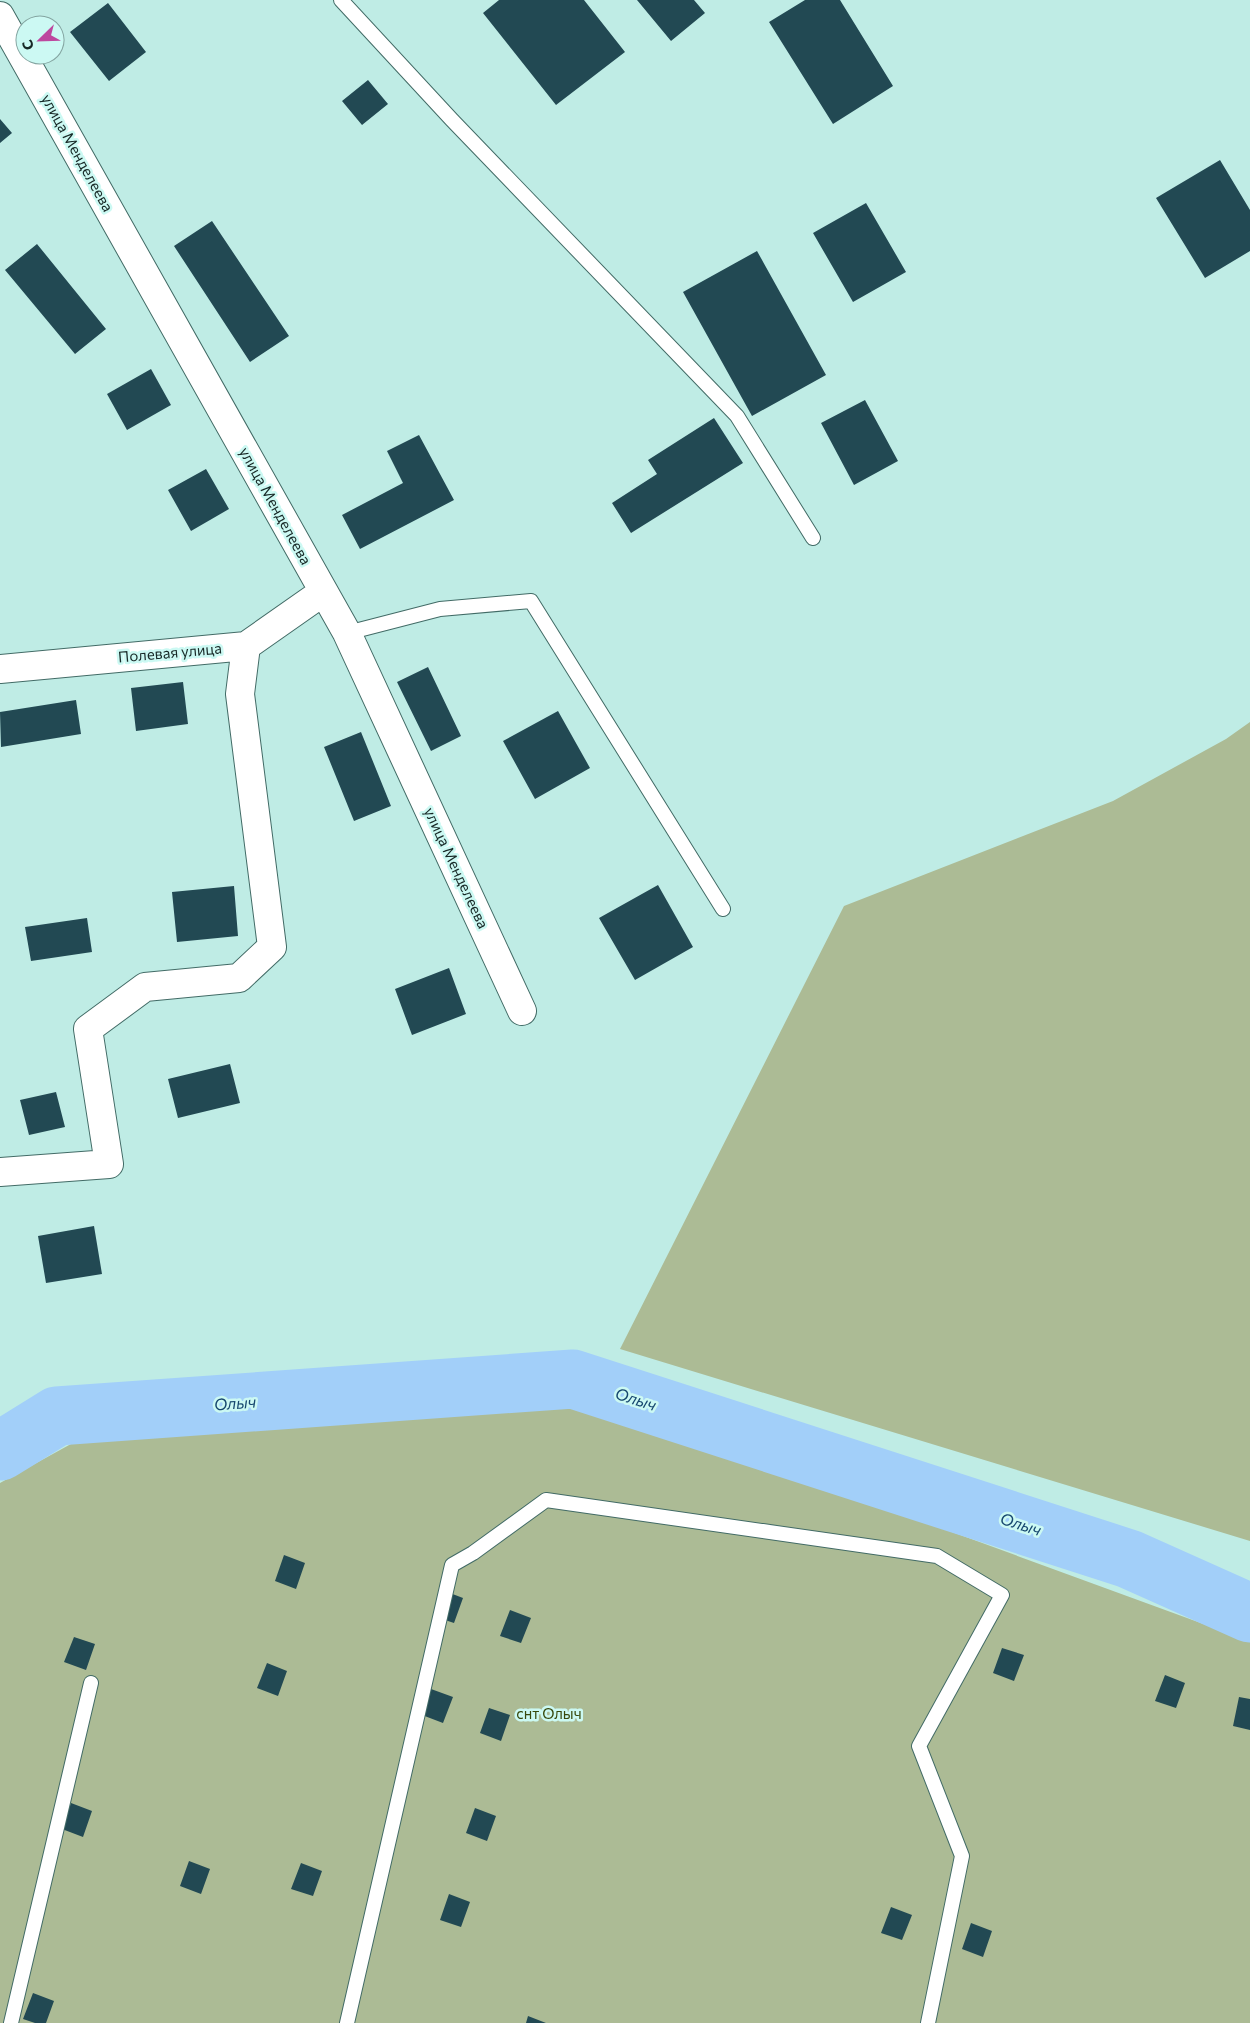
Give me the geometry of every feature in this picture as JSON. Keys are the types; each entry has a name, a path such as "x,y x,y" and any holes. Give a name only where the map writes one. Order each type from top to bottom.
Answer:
{"street":[{"name":"улица Менделеева","path":"0,16 347,633 522,1011"},
{"name":"Полевая улица","path":"0,669 246,646 323,592"},
{"path":"0,1172 109,1164 88,1029 145,987 239,978 272,947 240,694 246,646"}],"lane":[{"path":"342,0 459,127 737,416 813,538"},
{"path":"347,633 440,610 531,601 723,910"},
{"path":"347,2023 452,1565 473,1553 546,1500 937,1556 1002,1595 919,1746 962,1856 928,2023"},
{"path":"10,2023 91,1683"}],"green space":[{"path":"1250,722 1250,1541 620,1349 844,906 1113,801 1226,739"},
{"name":"снт Олыч","path":"594,1401 1250,1641 1250,2023 0,2023 0,1483 111,1422 410,1417"}],"building":[{"path":"499,0 584,0 625,52 556,105 483,13"},
{"path":"637,0 694,0 705,13 671,41"},
{"path":"805,0 840,0 893,86 833,124 769,22"},
{"path":"108,3 146,52 109,81 70,32"},
{"path":"368,80 388,104 362,125 342,101"},
{"path":"0,119 12,133 0,143"},
{"path":"1220,160 1250,210 1250,251 1205,278 1156,198"},
{"path":"866,203 906,272 853,302 813,233"},
{"path":"212,221 289,336 250,362 174,246"},
{"path":"37,244 106,329 75,354 5,270"},
{"path":"757,251 826,375 752,416 683,292"},
{"path":"151,369 171,405 127,430 107,394"},
{"path":"865,400 898,461 854,485 821,423"},
{"path":"714,418 743,463 631,533 612,503 657,474 648,460"},
{"path":"419,435 454,500 360,549 342,515 403,483 387,451"},
{"path":"206,469 229,509 191,531 168,490"},
{"path":"428,667 461,736 431,751 397,682"},
{"path":"183,682 188,724 136,731 131,688"},
{"path":"76,700 81,734 1,747 0,712"},
{"path":"558,711 590,768 535,799 503,741"},
{"path":"361,732 391,806 354,821 324,747"},
{"path":"658,885 693,947 635,980 599,918"},
{"path":"234,886 238,936 177,942 172,892"},
{"path":"87,918 92,952 31,961 25,927"},
{"path":"449,968 466,1014 412,1035 395,989"},
{"path":"230,1064 240,1103 178,1118 168,1079"},
{"path":"56,1092 65,1127 29,1135 20,1100"},
{"path":"94,1226 102,1274 46,1283 38,1236"},
{"path":"284,1555 305,1563 296,1589 275,1581"},
{"path":"442,1590 463,1598 454,1623 433,1616"},
{"path":"510,1610 531,1618 521,1643 500,1636"},
{"path":"74,1637 95,1644 86,1670 64,1662"},
{"path":"1002,1648 1024,1655 1014,1681 993,1673"},
{"path":"267,1663 287,1671 278,1696 257,1688"},
{"path":"1165,1675 1185,1683 1176,1708 1155,1701"},
{"path":"431,1689 453,1697 443,1723 422,1715"},
{"path":"1239,1697 1250,1699 1250,1730 1233,1726"},
{"path":"489,1708 510,1715 501,1741 480,1733"},
{"path":"71,1803 92,1811 83,1837 62,1829"},
{"path":"475,1808 496,1816 487,1841 466,1833"},
{"path":"189,1861 210,1869 201,1894 180,1886"},
{"path":"301,1863 322,1871 313,1896 291,1889"},
{"path":"449,1894 470,1902 461,1927 440,1920"},
{"path":"891,1907 912,1915 902,1940 881,1933"},
{"path":"971,1923 992,1931 983,1957 962,1949"},
{"path":"33,1993 54,2001 46,2023 35,2023 23,2019"},
{"path":"528,2016 546,2023 526,2023"}],"waterway":[{"name":"Олыч","path":"0,1451 57,1416 573,1379 1129,1559 1250,1613"}]}
